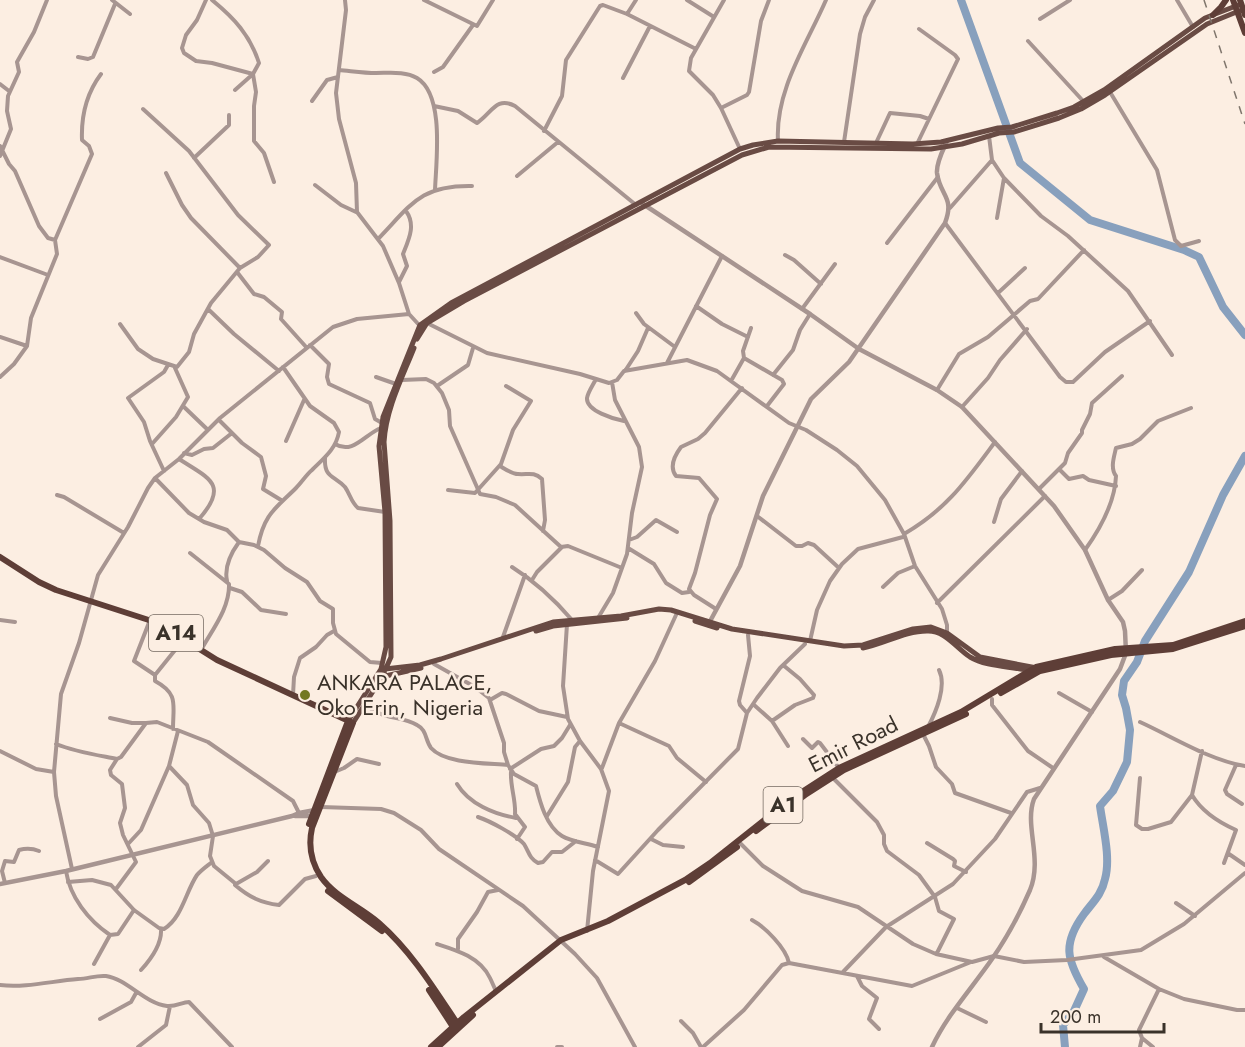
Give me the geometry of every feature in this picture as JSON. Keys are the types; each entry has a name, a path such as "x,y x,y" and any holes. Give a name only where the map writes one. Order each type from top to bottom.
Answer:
{"highway":[{"path":"1213,15 1226,0"},
{"path":"1241,6 1245,33"},
{"name":"A14","path":"0,557 48,587 150,619 201,651 350,722"},
{"name":"Emir Road","path":"1151,649 1179,643 1245,621"},
{"name":"Emir Road","path":"739,842 791,799 839,768 975,705 1035,671 1102,651 1178,648 1245,626"},
{"name":"Emir Road","path":"438,1047 456,1027 496,991 561,942 674,887 832,777 964,715 1035,671"},
{"path":"350,722 316,812 310,844 313,861 320,876 330,887 371,917 416,963 456,1027"},
{"path":"350,722 306,845 309,862 316,876 334,896 370,921 394,943 456,1027"},
{"name":"Emir Road","path":"431,1047 561,942"}],"main road":[{"path":"1013,129 1084,102 1193,27 1213,15 1241,6"},
{"path":"384,667 386,647 385,512 379,446 382,425 396,384 423,326 489,286 740,149 778,141 917,144 947,141 1013,129 1071,114 1110,92 1207,24 1241,6"},
{"path":"641,205 755,150 778,147 879,150 944,148 989,136 999,130"},
{"path":"350,722 366,703 384,667 392,644 390,521 384,442 388,415 423,326"},
{"path":"350,722 379,677 434,664 569,621 664,609 708,624 808,643"},
{"path":"384,667 420,665 553,622 621,620 659,613 676,615 748,636 844,646 863,645 925,626 947,635 980,657 1035,671"}],"street":[{"path":"1,154 11,129 7,111 9,91 19,72 17,62 34,32 47,0"},
{"path":"206,0 197,20 182,42 184,53 196,61 253,74"},
{"path":"212,0 229,14 250,39 259,63 253,74 235,90"},
{"path":"345,0 336,101 356,183 357,212"},
{"path":"424,0 477,26 493,0"},
{"path":"627,14 636,0"},
{"path":"687,0 714,17"},
{"path":"724,0 691,58 689,71 708,89 721,108 740,149"},
{"path":"721,108 747,95 761,21 769,0"},
{"path":"778,141 779,108 826,0"},
{"path":"844,142 860,34 865,17 874,0"},
{"path":"1040,19 1070,0"},
{"path":"1176,0 1193,27"},
{"path":"78,57 91,59 114,2 130,14"},
{"path":"544,131 562,96 566,60 593,15 603,4 696,49"},
{"path":"434,72 443,67 473,25"},
{"path":"623,78 650,26"},
{"path":"917,144 958,59 920,29"},
{"path":"1028,41 1084,102"},
{"path":"339,70 396,72 417,78 430,91 437,134 435,190"},
{"path":"0,377 14,364 27,346 31,318 58,251 55,240 92,154 89,146 82,140 82,124 87,96 101,74"},
{"path":"253,74 256,92 254,141 264,153 274,182"},
{"path":"312,101 327,80 338,76"},
{"path":"0,84 9,91"},
{"path":"1110,92 1157,170 1175,240 1181,246 1199,241"},
{"path":"434,106 458,111 477,123 501,103 507,102 515,106 641,205 810,314 859,350 937,390 962,407 1039,489 1085,550 1108,600 1123,622 1126,650 1120,669 1040,788 1032,805 1036,858 1033,881 1024,902 994,956 942,1028 932,1047"},
{"path":"120,324 138,350 168,365 175,367 179,365 189,352 194,334 208,309 239,270 258,257 269,245 238,215 189,151 143,109"},
{"path":"876,143 890,113 929,119"},
{"path":"194,158 229,125 229,115"},
{"path":"989,136 992,160 1004,178 1041,216 1084,250 1128,291 1172,355"},
{"path":"947,141 938,166 938,177 950,208"},
{"path":"517,176 558,142"},
{"path":"0,146 1,154 15,171 39,226 48,238 55,240"},
{"path":"708,624 740,566 767,487 814,396 845,367 859,350 945,223 950,208 992,160"},
{"path":"166,173 191,218 239,270 254,294 264,297 282,312 281,319 308,347 329,364 327,377 329,384 370,403 375,418 382,425 352,447 335,444"},
{"path":"887,243 938,177"},
{"path":"998,218 1004,178"},
{"path":"315,185 341,205 357,212 378,239 399,283 409,314 423,326 488,353 612,382"},
{"path":"378,239 420,196 435,190 472,186"},
{"path":"399,283 407,266 403,254 411,234 411,221 406,211"},
{"path":"945,223 1027,329 1060,377 1070,383 1105,352 1150,321"},
{"path":"937,390 952,362 959,354 988,337 1029,301 1038,299 1084,250"},
{"path":"785,255 821,284"},
{"path":"667,363 722,256"},
{"path":"0,257 48,275"},
{"path":"802,309 835,264"},
{"path":"998,293 1025,268"},
{"path":"696,306 722,324 748,337"},
{"path":"208,309 234,334 281,369 310,406 336,426 339,432 335,444 325,458 281,500 264,522 258,546"},
{"path":"636,313 648,327 675,346"},
{"path":"135,910 118,934 110,935 82,909 70,891 69,870 56,796 54,772 61,694 102,567 156,478 219,420 333,327 343,322 370,317 409,314"},
{"path":"773,375 794,350 800,330 810,314"},
{"path":"612,382 624,371 638,351 648,327"},
{"path":"731,381 744,358 743,351 752,328"},
{"path":"962,407 1027,329"},
{"path":"0,338 27,346"},
{"path":"437,386 468,365 473,347"},
{"path":"744,358 782,380 784,384 767,406"},
{"path":"624,371 687,360 717,371 789,423 799,426 837,450 857,466 885,500 904,536 915,566 946,619 947,635"},
{"path":"164,471 144,422 128,398 164,372 168,365"},
{"path":"152,444 188,397 175,367"},
{"path":"1039,489 1065,463 1068,453 1075,447 1090,414 1092,403 1122,376"},
{"path":"376,377 396,384"},
{"path":"402,380 423,378 437,386 449,410 450,426 478,492"},
{"path":"596,379 587,398 589,404 600,413 624,421"},
{"path":"597,618 613,593 628,548 632,513 642,467 639,447 615,400 612,382"},
{"path":"448,490 471,494 478,492 500,466 513,430 531,401 506,386"},
{"path":"689,592 710,515 717,499 699,478 679,477 674,474 674,460 681,447 705,433 742,388"},
{"path":"286,441 304,399"},
{"path":"183,406 208,430"},
{"path":"1085,550 1097,532 1116,486 1113,465 1117,447 1132,444 1158,421 1191,408"},
{"path":"219,420 242,443 260,455 266,476 263,489 281,500"},
{"path":"184,453 192,455 204,449 213,448 232,433"},
{"path":"595,860 618,874 738,749 747,713 783,665 808,643 817,610 830,581 839,568 858,549 904,536 949,502 972,475 995,442"},
{"path":"325,458 327,473 346,488 357,508 385,512"},
{"path":"179,459 195,467 201,475 208,478 214,487 215,494 210,505 199,519"},
{"path":"500,466 517,474 526,472 542,479 545,522 543,532"},
{"path":"1059,469 1069,479 1083,476 1089,480 1116,486"},
{"path":"994,522 1001,499 1022,471"},
{"path":"156,478 189,513 227,530 239,542 258,546 285,568 304,579 312,587 320,602 333,609 334,631 370,662 384,667"},
{"path":"478,492 515,505 562,547"},
{"path":"57,495 64,496 124,533"},
{"path":"937,603 1045,496"},
{"path":"757,516 796,546 808,543 814,545 839,568"},
{"path":"629,540 637,537 656,520 677,532"},
{"path":"201,651 217,624 230,588 226,576 231,554 239,542"},
{"path":"532,580 562,547 568,546 622,568"},
{"path":"628,548 654,564 666,583 682,592 689,592 716,609"},
{"path":"189,553 227,581"},
{"path":"883,587 895,575 915,566"},
{"path":"512,567 560,603 569,621 562,686 567,717 580,741 601,769 608,784 609,799 595,860 587,930"},
{"path":"1108,600 1122,591 1142,570"},
{"path":"503,637 525,575"},
{"path":"230,588 242,592 261,610 286,614"},
{"path":"601,769 619,723 655,661 676,615"},
{"path":"150,619 134,661 155,675"},
{"path":"0,620 15,622"},
{"path":"293,695 294,677 300,658 312,651 334,631"},
{"path":"747,713 739,701 750,656 748,636"},
{"path":"173,729 172,694 155,681 155,675 183,639"},
{"path":"434,664 475,687 490,700 510,769 514,814 525,827 517,839"},
{"path":"772,722 795,705 813,698 814,695 783,665"},
{"path":"928,727 942,688 942,677 939,670"},
{"path":"490,700 502,693 539,711 567,717"},
{"path":"1059,693 1092,712"},
{"path":"992,699 992,705 1028,751 1053,768"},
{"path":"366,703 374,711 384,716 416,724 426,734 431,747 446,758 510,769 536,786 546,817 560,834 598,847"},
{"path":"753,704 772,722 788,746"},
{"path":"110,718 132,723 157,722 208,742 292,801 299,813"},
{"path":"1140,722 1202,752 1236,765 1245,766"},
{"path":"116,889 136,863 120,823 125,808 122,785 111,775 110,770 146,723"},
{"path":"619,723 669,746 677,758 706,782"},
{"path":"510,769 541,749 555,746 570,724"},
{"path":"128,844 141,830 169,766 178,731"},
{"path":"923,734 936,767 952,784 955,793 1011,813"},
{"path":"803,739 812,748 818,742 823,745 839,768"},
{"path":"546,817 566,786 575,747 580,741"},
{"path":"56,744 80,752 117,759"},
{"path":"0,751 36,769 54,772"},
{"path":"1140,778 1136,825 1142,829 1168,824 1192,795 1202,752"},
{"path":"332,773 357,759 380,764"},
{"path":"1236,765 1225,790 1227,794 1242,804"},
{"path":"169,766 187,785 193,805 208,821 213,836 210,851 212,862 221,874 249,896 258,901 279,905 305,879 316,876"},
{"path":"832,777 877,822 884,835 887,851 919,875 935,897 939,910 953,918 954,921 936,954"},
{"path":"457,784 463,793 478,804 517,818"},
{"path":"843,972 886,927 935,897 966,872 995,839 1027,792 1040,788"},
{"path":"1192,795 1210,816 1236,830 1224,863"},
{"path":"292,816 299,813 381,809 394,813 421,830 439,849 534,915 597,978 635,1047"},
{"path":"39,851 33,848 22,849 19,850 14,862 5,861 2,871 3,884 316,812"},
{"path":"478,817 494,823 517,839 523,844 531,859 540,864 552,852 562,852 577,841"},
{"path":"651,839 663,845 683,847"},
{"path":"739,842 763,866 794,887 815,897 858,907 914,944 936,954 972,962"},
{"path":"927,843 953,858 954,866 966,872"},
{"path":"1229,854 1245,865"},
{"path":"235,885 257,872 268,861"},
{"path":"161,929 170,924 197,876 212,862"},
{"path":"681,1022 693,1033 702,1047 744,1010 782,965 789,963 912,986 972,962 994,956 1024,962 1067,960 1141,950 1195,916 1245,873"},
{"path":"68,882 92,880 107,884 116,889 135,910 161,929"},
{"path":"458,950 458,939 488,892 499,890"},
{"path":"1176,903 1195,916"},
{"path":"752,920 774,938 787,955 789,963"},
{"path":"141,970 153,955 161,929"},
{"path":"94,964 110,935"},
{"path":"437,944 458,950 482,967 490,977 496,991"},
{"path":"1103,956 1159,989 1184,999 1245,1010"},
{"path":"856,975 862,986 878,998 869,1019 879,1029"},
{"path":"2,985 103,976 118,980 151,1001 170,1006 189,1002 232,1047"},
{"path":"1153,1047 1142,1038 1139,1030 1159,989"},
{"path":"100,1019 131,1002 136,993"},
{"path":"138,1047 166,1025 170,1006"},
{"path":"957,1008 986,1022"},
{"path":"1140,1047 1142,1038"},
{"path":"557,1047 562,1047"}],"waterway":[{"path":"961,0 1020,163 1090,220 1184,250 1199,257 1223,307 1245,335"},
{"path":"1065,1047 1063,1025 1074,1011 1084,989 1071,960 1070,943 1077,925 1097,898 1104,884 1107,852 1100,806 1113,791 1127,762 1130,730 1122,695 1124,681 1137,662 1145,641 1189,572 1223,495 1245,456"}],"railway":[{"path":"1204,0 1245,124"}],"place":[{"name":"ANKARA PALACE, Oko Erin, Nigeria","path":"305,695"}]}
